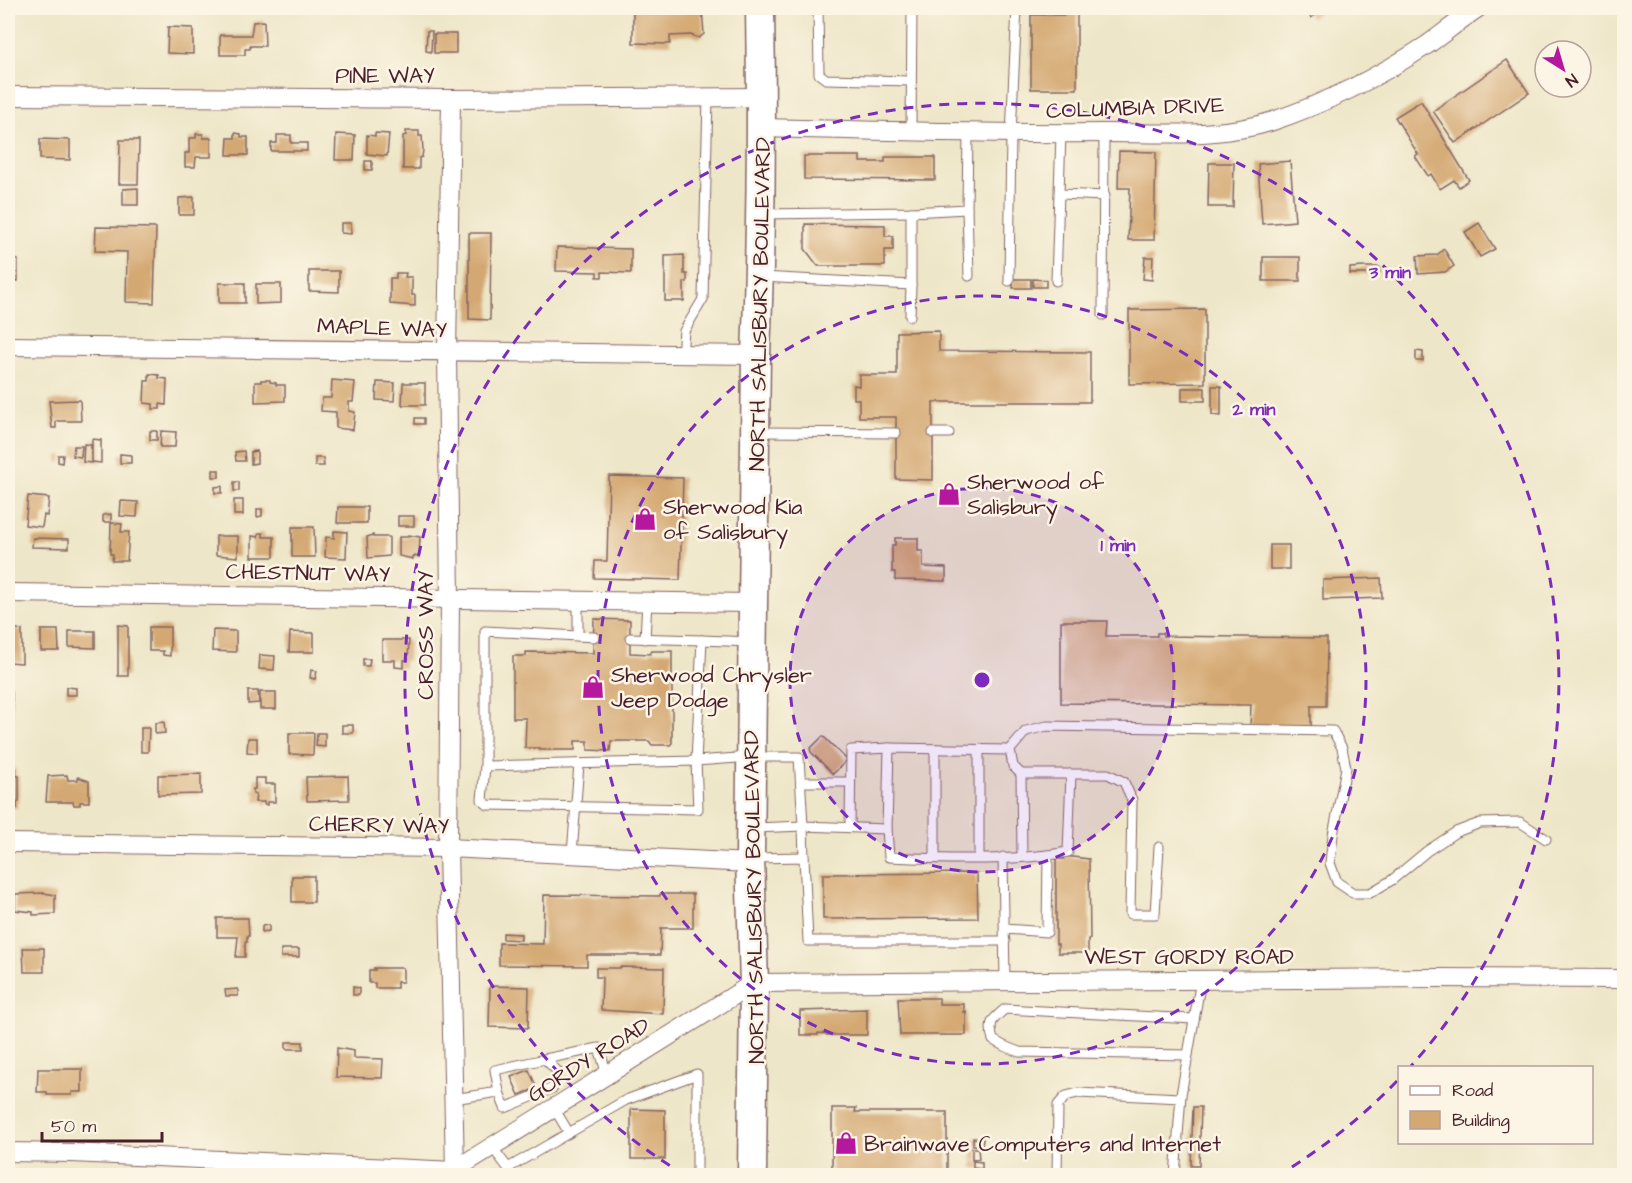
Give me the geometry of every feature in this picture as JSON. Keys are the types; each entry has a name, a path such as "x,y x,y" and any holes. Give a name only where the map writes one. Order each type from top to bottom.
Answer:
{"main road":[{"name":"NORTH SALISBURY BOULEVARD","path":"752,1176 755,1078 750,828 756,356 761,214 760,8"}],"street":[{"name":"COLUMBIA DRIVE","path":"762,128 1011,134 1176,133 1218,130 1270,122 1310,107 1388,68 1426,45 1475,8"},
{"name":"PINE WAY","path":"8,96 452,99 762,97"},
{"name":"CROSS WAY","path":"451,1173 453,1099 448,848 447,353 452,99"},
{"name":"MAPLE WAY","path":"8,346 756,356"},
{"name":"CHESTNUT WAY","path":"8,593 752,603"},
{"name":"CHERRY WAY","path":"8,843 448,848 750,860"},
{"name":"WEST GORDY ROAD","path":"754,983 1624,979"},
{"name":"GORDY ROAD","path":"451,1173 754,983"},
{"path":"8,1152 451,1173"}],"lane":[{"path":"818,8 819,74 826,79 911,81"},
{"path":"911,131 912,8"},
{"path":"995,8 1017,9 1011,134 1009,281"},
{"path":"682,355 684,331 703,299 708,98"},
{"path":"968,132 969,276"},
{"path":"1103,315 1104,133"},
{"path":"1056,281 1060,134"},
{"path":"1060,194 1105,196"},
{"path":"761,214 967,209"},
{"path":"910,316 911,212"},
{"path":"760,277 911,285"},
{"path":"756,432 896,433"},
{"path":"933,433 950,433"},
{"path":"578,600 578,636"},
{"path":"645,639 647,601"},
{"path":"594,637 485,631 485,766 482,800 488,805 698,809 696,761 702,640"},
{"path":"630,638 752,642"},
{"path":"850,828 851,750 889,748 1010,750 1026,731 1047,726 1333,731 1342,748 1346,768 1333,834 1330,863 1337,882 1353,893 1370,893 1392,880 1427,851 1456,832 1480,823 1520,822 1546,839"},
{"path":"889,748 887,829 889,857 980,858 1068,852 1071,774"},
{"path":"935,749 935,858"},
{"path":"979,750 980,858"},
{"path":"1010,750 1013,766 1021,774 1022,856"},
{"path":"485,766 799,757 808,941 1005,941"},
{"path":"572,854 579,764"},
{"path":"1021,774 1108,774 1124,782 1132,800 1130,914 1155,914 1159,846"},
{"path":"802,782 850,782"},
{"path":"750,828 803,826 887,829"},
{"path":"1005,929 1047,932 1048,855"},
{"path":"750,860 804,857"},
{"path":"1003,857 1005,981"},
{"path":"1175,1176 1180,1098 1202,980"},
{"path":"1188,1055 1019,1052 993,1040 990,1028 994,1018 1005,1009 1194,1019"},
{"path":"545,1059 558,1072 553,1088 505,1107 498,1092 495,1070 545,1059 599,1048 607,1075"},
{"path":"492,1148 505,1172 626,1100 697,1074 696,1176"},
{"path":"453,1099 498,1092"},
{"path":"1057,1176 1058,1105 1066,1096 1078,1093 1180,1098"},
{"path":"524,1100 533,1122"},
{"path":"554,1108 569,1133"}],"building":[{"path":"633,8 702,8 704,34 699,38 691,35 670,36 670,44 633,43"},
{"path":"1066,8 1077,8 1077,89 1031,89 1031,15 1066,15"},
{"path":"1304,8 1326,8 1311,18"},
{"path":"264,21 265,46 250,46 250,49 245,49 245,55 220,55 220,35 251,35 253,22"},
{"path":"168,27 193,28 193,54 167,53"},
{"path":"427,31 432,31 431,52 426,51"},
{"path":"434,34 456,34 456,53 434,53"},
{"path":"1507,60 1529,93 1455,143 1433,111"},
{"path":"1421,101 1469,180 1459,187 1454,180 1440,189 1431,174 1428,176 1415,156 1418,154 1395,117"},
{"path":"406,131 419,131 419,136 422,136 423,150 422,157 419,158 419,169 403,169 403,136 406,135"},
{"path":"235,133 241,134 241,137 248,137 248,155 227,155 228,138 235,138"},
{"path":"375,133 389,134 387,156 367,154 367,135 375,136"},
{"path":"196,134 203,134 203,138 211,138 211,157 196,157 195,167 185,167 185,153 189,153 189,138 196,138"},
{"path":"336,134 355,135 354,160 335,160"},
{"path":"277,135 291,135 291,143 307,143 307,151 271,151 271,143 277,143"},
{"path":"40,139 70,140 70,160 40,159"},
{"path":"120,140 139,140 138,184 119,184"},
{"path":"1119,151 1156,152 1154,240 1128,240 1130,188 1118,188"},
{"path":"804,156 860,156 860,162 885,162 885,157 935,157 935,180 804,179"},
{"path":"365,161 372,161 372,170 365,170"},
{"path":"1290,161 1295,221 1262,224 1258,164"},
{"path":"1209,163 1234,163 1233,207 1208,207"},
{"path":"138,188 138,205 123,205 123,189"},
{"path":"194,197 194,215 179,215 179,198"},
{"path":"341,223 351,223 351,234 341,233"},
{"path":"1479,223 1495,249 1480,257 1465,232"},
{"path":"805,224 885,225 885,236 893,236 893,250 885,250 885,266 818,266 805,249"},
{"path":"96,227 156,228 154,303 126,302 127,252 95,251"},
{"path":"469,233 491,233 490,320 469,319"},
{"path":"557,247 631,249 631,273 602,272 602,277 597,277 597,272 556,271"},
{"path":"1444,249 1454,266 1445,272 1418,274 1417,256 1437,255"},
{"path":"684,255 684,274 687,274 687,282 684,282 684,301 665,301 665,256"},
{"path":"1145,257 1153,257 1152,280 1143,279"},
{"path":"1263,257 1300,257 1300,281 1263,281"},
{"path":"8,260 18,260 18,281 8,281"},
{"path":"1379,267 1379,274 1350,274 1350,268"},
{"path":"309,271 339,271 339,292 309,291"},
{"path":"396,273 406,273 405,277 412,277 412,295 415,295 415,306 390,304 390,278 396,278"},
{"path":"1013,279 1031,279 1031,288 1013,288"},
{"path":"1033,279 1046,280 1046,287 1033,287"},
{"path":"219,283 245,283 245,303 219,303"},
{"path":"256,284 281,284 281,303 256,304"},
{"path":"1205,309 1205,383 1129,384 1129,310"},
{"path":"939,331 939,351 1090,352 1090,402 933,402 933,480 896,479 896,417 859,417 859,399 854,399 854,385 859,386 859,375 897,375 897,332"},
{"path":"1416,351 1423,352 1423,361 1416,361"},
{"path":"149,374 167,379 166,405 160,404 160,409 153,409 153,404 144,403 145,381 149,381"},
{"path":"261,380 270,380 276,385 285,385 285,401 255,402 255,382 261,382"},
{"path":"332,380 355,382 353,402 349,402 349,411 355,412 353,430 336,428 336,412 321,411 322,398 331,398"},
{"path":"377,382 395,383 394,401 376,400"},
{"path":"403,383 425,383 425,405 402,405"},
{"path":"1212,386 1221,386 1221,416 1212,415"},
{"path":"1182,388 1205,388 1205,401 1182,401"},
{"path":"80,400 81,421 56,421 56,428 52,428 49,401"},
{"path":"415,418 424,418 424,424 415,424"},
{"path":"150,431 157,431 157,440 150,440"},
{"path":"161,431 176,432 175,447 160,447"},
{"path":"92,439 101,440 101,463 92,462"},
{"path":"84,444 91,445 91,463 83,462"},
{"path":"74,446 82,446 81,457 73,456"},
{"path":"244,451 245,461 236,461 235,452"},
{"path":"257,451 257,463 251,464 251,452"},
{"path":"120,454 131,455 131,463 120,463"},
{"path":"58,455 63,455 62,463 58,462"},
{"path":"315,458 323,458 324,466 315,466"},
{"path":"213,470 219,470 219,477 213,477"},
{"name":"Sherwood Kia of Salisbury","path":"609,476 683,478 680,580 594,578 595,561 607,561"},
{"path":"234,482 239,482 239,491 234,491"},
{"path":"222,486 222,493 215,493 215,487"},
{"path":"28,496 49,498 47,516 44,515 42,527 25,525"},
{"path":"234,500 243,500 243,515 234,515"},
{"path":"121,501 138,502 137,517 120,516"},
{"path":"338,507 367,507 367,523 337,523"},
{"path":"257,509 262,509 262,516 257,517"},
{"path":"111,514 111,522 103,522 103,515"},
{"path":"398,516 414,516 414,526 398,526"},
{"path":"111,523 122,524 121,532 129,532 127,561 112,561 113,554 110,554"},
{"path":"292,527 314,527 315,557 292,557"},
{"path":"334,531 347,532 346,558 325,557 326,537 334,538"},
{"path":"259,533 263,533 263,537 274,537 274,557 252,557 252,536 258,537"},
{"path":"373,535 373,537 389,537 389,556 368,558 367,537"},
{"path":"408,535 420,537 419,557 413,556 413,559 399,556 399,537 408,537"},
{"path":"216,536 238,536 238,557 216,555"},
{"path":"33,538 69,539 69,548 32,547"},
{"path":"895,538 918,538 918,551 923,551 923,567 946,568 946,581 895,580 895,572 892,572 892,545 895,545"},
{"path":"1270,545 1289,545 1289,569 1270,569"},
{"path":"1381,578 1382,598 1323,600 1323,580"},
{"name":"Sherwood Chrysler Jeep Dodge","path":"594,619 630,620 630,653 650,654 652,651 672,651 672,743 670,745 652,745 649,741 611,741 610,751 588,750 588,741 575,741 575,750 525,748 526,718 513,718 513,656 526,656 526,652 593,653"},
{"path":"1061,621 1107,621 1106,636 1157,636 1157,633 1163,633 1163,636 1327,638 1326,706 1311,706 1311,727 1250,727 1251,705 1061,703"},
{"path":"118,625 128,626 128,676 118,676"},
{"path":"8,627 22,630 22,663 8,662"},
{"path":"149,627 170,627 170,656 163,655 163,651 149,651"},
{"path":"41,630 58,630 59,651 41,651"},
{"path":"213,630 236,631 236,652 212,651"},
{"path":"69,631 95,631 95,648 69,647"},
{"path":"290,632 314,633 314,652 289,652"},
{"path":"382,640 409,640 408,660 404,660 404,668 395,667 395,660 382,660"},
{"path":"260,655 275,656 274,670 259,669"},
{"path":"363,659 370,659 369,666 363,666"},
{"path":"311,670 317,671 315,679 310,678"},
{"path":"66,687 76,688 76,695 66,695"},
{"path":"248,691 258,691 259,703 248,704"},
{"path":"8,692 12,692 12,712 8,712"},
{"path":"260,692 276,692 276,709 260,709"},
{"path":"164,722 165,733 155,734 155,723"},
{"path":"342,725 353,725 353,733 342,733"},
{"path":"141,728 149,728 148,752 141,752"},
{"path":"289,733 314,733 313,755 289,754"},
{"path":"317,733 325,733 325,747 316,746"},
{"path":"823,736 847,760 833,774 810,749"},
{"path":"248,738 257,738 257,753 247,752"},
{"path":"8,769 16,769 16,776 19,776 17,808 8,808"},
{"path":"201,774 201,794 158,795 158,775"},
{"path":"67,775 68,780 78,780 78,777 89,781 89,802 74,805 73,802 46,802 48,776"},
{"path":"348,776 349,800 307,801 306,777"},
{"path":"255,778 265,778 265,784 275,784 275,802 267,802 267,805 264,802 255,802 256,794 253,794 253,789 255,789"},
{"path":"1064,856 1089,859 1090,939 1088,939 1088,953 1058,953 1058,944 1056,944 1056,859 1064,859"},
{"path":"977,873 978,918 823,919 823,874"},
{"path":"292,876 314,876 314,902 292,902"},
{"path":"15,894 55,895 55,914 33,915 33,912 15,910"},
{"path":"660,894 693,894 693,928 661,928 660,955 587,955 587,966 499,965 499,943 543,944 544,895 660,896"},
{"path":"217,918 248,918 249,936 245,942 245,957 236,957 238,937 217,937"},
{"path":"269,925 269,931 262,932 262,926"},
{"path":"503,933 521,934 521,940 503,939"},
{"path":"23,948 44,948 44,972 24,972"},
{"path":"281,949 299,949 299,957 281,957"},
{"path":"374,968 403,968 403,982 397,982 397,988 375,988 375,983 369,983 369,970 375,970"},
{"path":"596,968 664,968 663,1014 601,1010 602,977 596,977"},
{"path":"490,986 529,987 528,1028 489,1027"},
{"path":"353,987 359,988 359,995 353,995"},
{"path":"238,989 238,996 226,996 225,990"},
{"path":"898,998 939,998 939,1004 964,1004 966,1035 900,1035"},
{"path":"867,1009 867,1035 818,1033 818,1035 800,1035 800,1011"},
{"path":"286,1042 303,1042 303,1049 286,1049"},
{"path":"337,1048 354,1051 354,1058 383,1059 382,1078 336,1077"},
{"path":"38,1069 82,1069 82,1092 72,1092 72,1095 47,1095 47,1092 37,1092"},
{"path":"529,1070 537,1088 519,1095 511,1077"},
{"path":"1193,1107 1201,1107 1199,1166 1191,1166"},
{"path":"832,1108 856,1108 855,1112 947,1112 947,1176 832,1176"},
{"path":"631,1109 665,1110 665,1159 631,1159"},
{"path":"973,1138 983,1139 982,1146 973,1145"},
{"path":"972,1148 978,1148 979,1159 972,1160"},
{"path":"973,1161 982,1162 982,1169 973,1168"}],"place":[{"name":"Sherwood of Salisbury","path":"949,494"},
{"name":"Sherwood Kia of Salisbury","path":"645,519"},
{"name":"Sherwood Chrysler Jeep Dodge","path":"593,687"},
{"name":"Brainwave Computers and Internet","path":"846,1143"}]}
